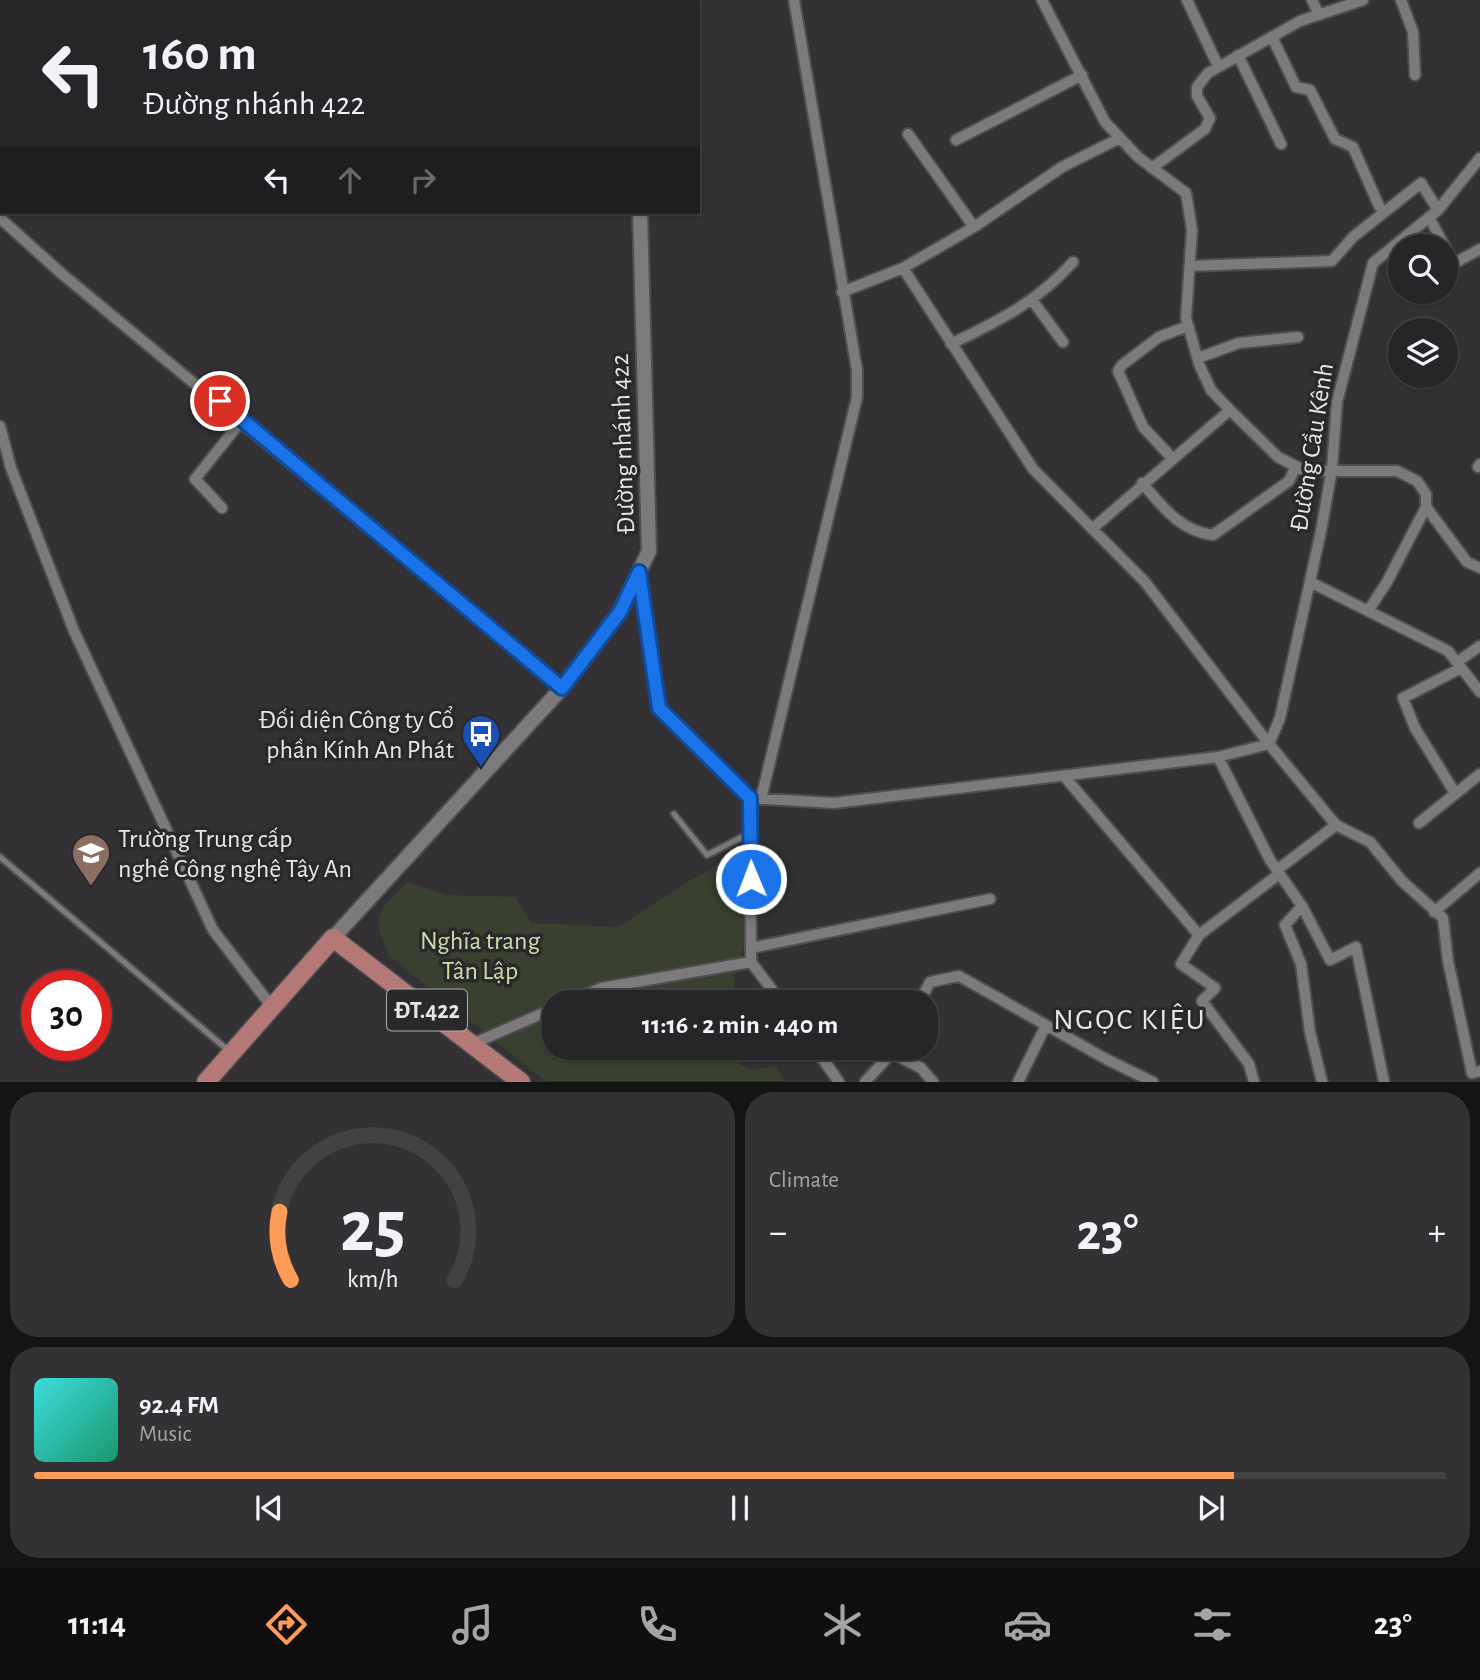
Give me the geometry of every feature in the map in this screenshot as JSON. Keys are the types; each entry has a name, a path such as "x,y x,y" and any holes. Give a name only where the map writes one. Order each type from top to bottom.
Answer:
{"main road":[{"path":"206,1082 333,938"},
{"name":"ĐT.422","path":"333,938 521,1082"}],"street":[{"path":"772,990 751,962 750,834 756,798 857,397 857,370 794,0"},
{"path":"1042,0 1105,122 1118,139 1186,193 1192,230 1186,318 1211,390 1278,457 1295,468 1305,471 1397,471 1423,487 1426,507 1467,562 1480,568"},
{"path":"1187,0 1218,66"},
{"path":"1312,0 1319,15"},
{"path":"1152,168 1205,129 1210,118 1197,96 1197,87 1218,66 1319,15 1363,0"},
{"path":"1401,0 1413,32 1415,75"},
{"path":"1272,37 1296,87 1310,90 1335,139 1353,147 1380,206"},
{"path":"1238,55 1281,144"},
{"path":"957,140 1082,75"},
{"path":"908,134 974,227"},
{"path":"842,292 903,268 974,227 1062,167 1118,139"},
{"name":"Đường Cầu Kênh","path":"1269,744 1280,718 1310,582 1332,469 1337,402 1373,263 1434,213 1480,158"},
{"path":"1190,266 1332,261 1353,237 1421,183 1441,234"},
{"name":"Đường nhánh 422","path":"333,938 562,688 620,612 649,551 640,214"},
{"path":"0,218 62,274 242,420 562,688"},
{"path":"1458,261 1480,249"},
{"path":"951,344 1006,318 1048,289 1073,262"},
{"path":"903,268 1033,469 1145,582 1269,744 1336,825 1370,842 1434,912 1443,918 1448,961 1476,1072"},
{"path":"1032,300 1063,342"},
{"path":"1172,458 1143,427 1118,371 1159,337 1188,326"},
{"path":"1198,358 1239,343 1298,337"},
{"path":"1092,529 1142,483 1230,410"},
{"path":"222,508 195,478 242,420"},
{"path":"0,426 11,468 75,631 213,930 272,1007"},
{"path":"1142,483 1170,514 1193,533 1213,535 1289,481 1295,468"},
{"path":"1368,611 1387,582 1426,507"},
{"path":"639,572 659,708 756,798 834,803 1217,757 1269,744"},
{"path":"1310,582 1448,651 1480,692"},
{"path":"1455,793 1415,728 1403,698 1459,665 1480,646"},
{"path":"1217,757 1278,872 1301,906 1330,960 1356,947 1384,1082"},
{"path":"1419,823 1480,774"},
{"path":"1064,776 1199,935"},
{"path":"1254,1082 1249,1064 1202,1001 1215,988 1181,964 1199,935 1336,825"},
{"path":"1434,912 1480,873"},
{"path":"751,948 990,899"},
{"path":"1301,906 1286,925 1301,964 1322,1082"},
{"path":"597,990 751,962"},
{"path":"926,990 930,982 959,976 1153,1082"},
{"path":"472,1044 542,1014"},
{"path":"1017,1082 1046,1025"},
{"path":"823,1060 839,1082"},
{"path":"865,1082 885,1060"},
{"path":"909,1060 921,1068 933,1082"}],"lane":[{"path":"674,814 707,855 750,834"},
{"path":"0,857 232,1053"}],"green space":[{"name":"Nghĩa trang Tân Lập","path":"747,850 747,937 734,978 734,990 542,990 542,1060 739,1060 739,1064 750,1070 776,1066 784,1081 545,1081 389,956 380,931 379,922 383,908 408,882 447,895 515,897 531,923 618,927 694,878"}],"place":[{"name":"Đối diện Công ty Cổ phần Kính An Phát","path":"481,768"},
{"name":"Trường Trung cấp nghề Công nghệ Tây An","path":"91,887"}],"district":[{"name":"NGỌC KIỆU","path":"1130,1019"}],"route":[{"path":"220,401 562,688 620,612 639,572 659,708 750,798 751,879"}]}
